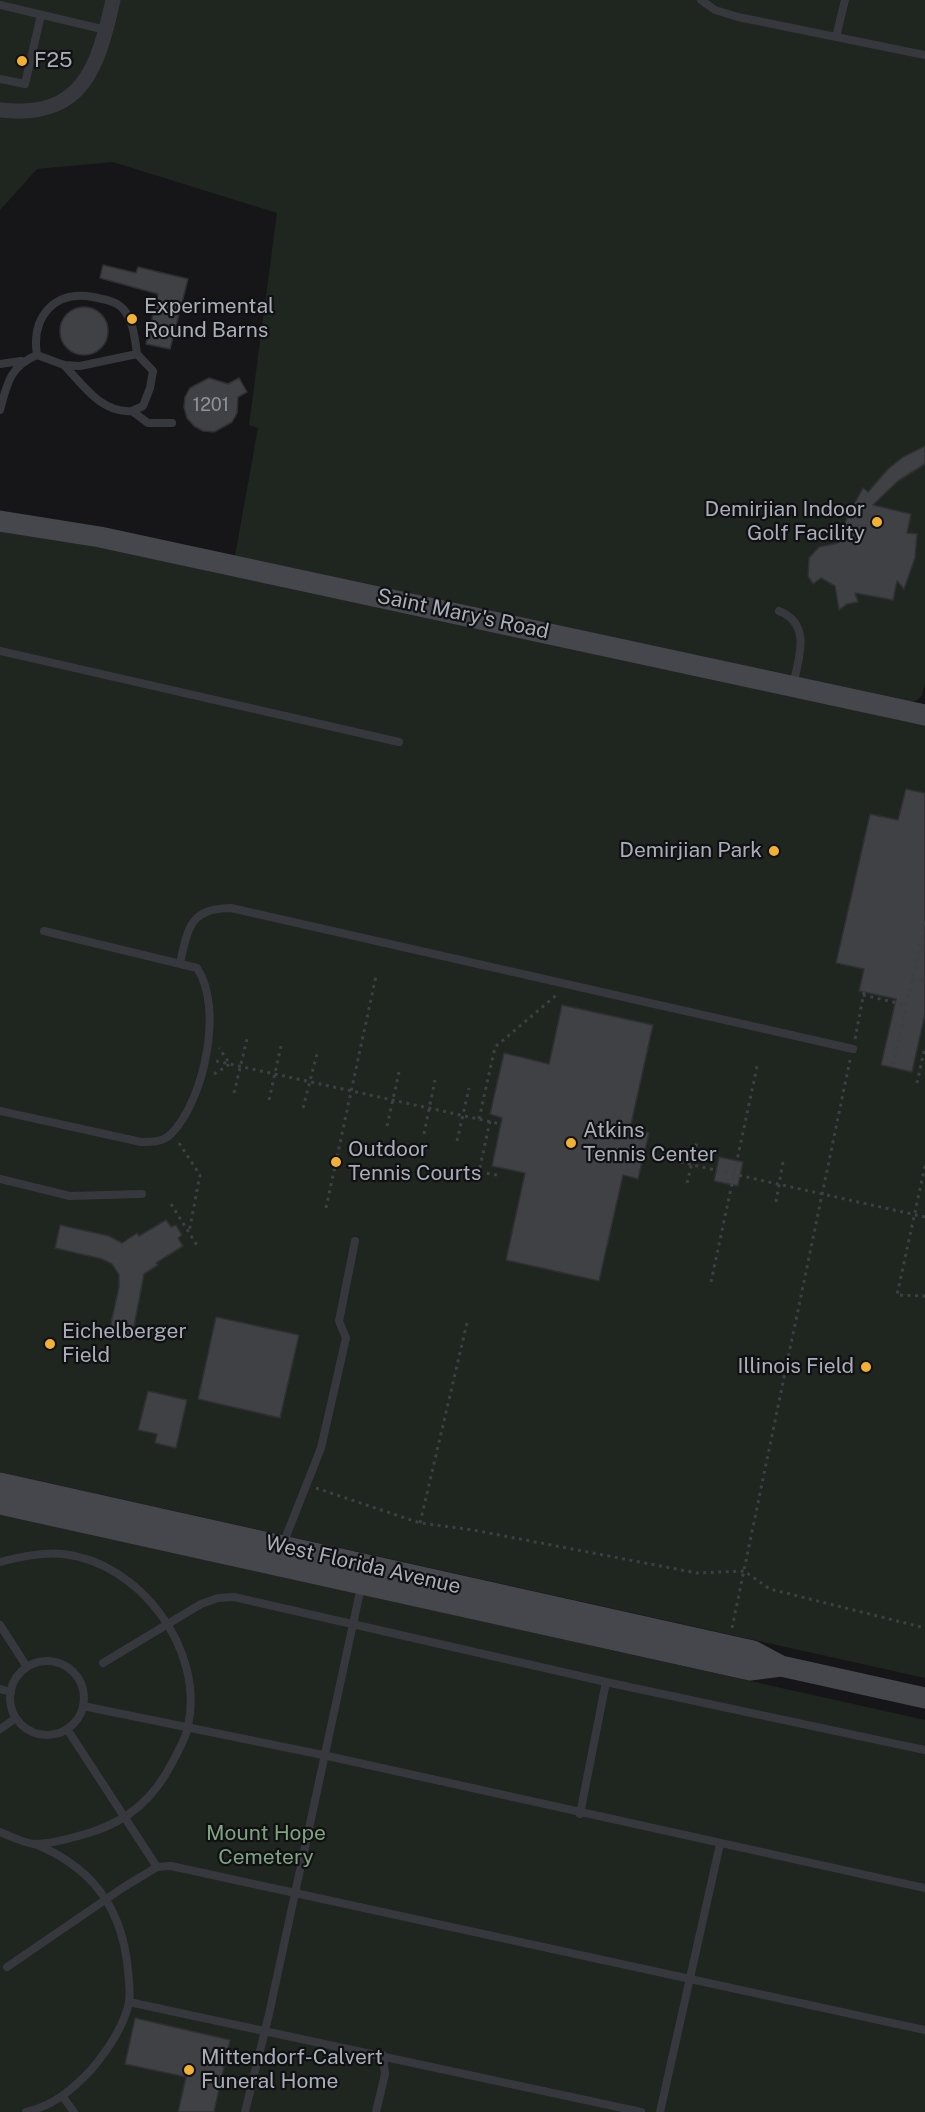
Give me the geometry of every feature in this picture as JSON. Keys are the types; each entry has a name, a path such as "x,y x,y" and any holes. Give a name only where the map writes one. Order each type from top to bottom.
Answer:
{"main road":[{"name":"Saint Mary's Road","path":"0,521 100,537 925,715"},
{"name":"West Florida Avenue","path":"0,1483 280,1556 362,1584 727,1646"},
{"name":"West Florida Avenue","path":"0,1504 280,1556 727,1646"},
{"path":"727,1646 753,1651 781,1666 925,1698"}],"street":[{"path":"0,110 35,112 48,108 70,95 93,69 113,0"}],"lane":[{"path":"701,0 715,10 738,18 925,55"},
{"path":"836,37 845,0"},
{"path":"0,5 106,30"},
{"path":"0,79 25,84 41,15"},
{"path":"37,355 35,342 37,324 45,310 52,303 83,295 121,306 132,326 137,354 153,371 143,406 132,411 121,412 107,408 64,365"},
{"path":"0,364 21,361 37,355 64,365 80,366 137,354"},
{"path":"0,410 10,377 21,361"},
{"path":"132,411 148,423 172,423"},
{"path":"779,610 788,614 799,627 802,642 793,687"},
{"path":"0,651 399,742"},
{"path":"180,963 186,935 196,916 213,908 231,908 853,1049"},
{"path":"0,1111 141,1142 157,1142 170,1135 185,1115 205,1059 210,1028 209,998 204,978 197,968 44,931"},
{"path":"0,1179 70,1196 142,1194"},
{"path":"280,1556 321,1448 346,1338 339,1321 355,1241"},
{"path":"0,1562 52,1553 89,1560 130,1581 167,1623 182,1656 190,1685 188,1727 166,1774 140,1808 104,1828 78,1836 35,1844"},
{"path":"244,2112 264,2031 362,1584"},
{"path":"103,1663 167,1623 209,1601 234,1597 606,1682 925,1750"},
{"path":"0,1625 27,1668"},
{"path":"41,1662 64,1665 81,1682 84,1694 83,1707 79,1717 67,1729 48,1735 36,1733 25,1728 16,1718 11,1707 11,1692 20,1673 27,1668 41,1662"},
{"path":"580,1814 606,1682"},
{"path":"0,1689 11,1692"},
{"path":"83,1707 323,1755 580,1814 925,1888"},
{"path":"0,1729 16,1718"},
{"path":"67,1729 157,1867"},
{"path":"1,1833 35,1844 76,1867 107,1899 124,1943 129,2002 118,2031 100,2059 63,2097 27,2112"},
{"path":"660,2112 720,1844"},
{"path":"7,1967 157,1867 171,1866 925,2030"},
{"path":"129,2002 641,2112"},
{"path":"376,2112 385,2074 383,2055"},
{"path":"63,2097 74,2112"}],"path":[{"path":"893,1064 925,922"},
{"path":"326,1208 376,976"},
{"path":"912,979 925,981"},
{"path":"479,1119 495,1047 569,984"},
{"path":"727,1646 863,994 906,1005"},
{"path":"234,1093 247,1039"},
{"path":"269,1100 281,1046"},
{"path":"219,1047 230,1064"},
{"path":"917,1083 925,1047"},
{"path":"303,1108 317,1054"},
{"path":"205,1059 501,1124"},
{"path":"711,1282 758,1062"},
{"path":"214,1074 230,1064"},
{"path":"387,1126 399,1072"},
{"path":"424,1134 435,1080"},
{"path":"457,1141 469,1088"},
{"path":"490,1122 480,1172 497,1175"},
{"path":"687,1183 696,1142"},
{"path":"179,1143 200,1176 189,1232"},
{"path":"644,1154 925,1217"},
{"path":"776,1202 783,1162"},
{"path":"925,1166 897,1295 925,1296"},
{"path":"171,1204 198,1246"},
{"path":"420,1523 467,1323"},
{"path":"306,1484 420,1523 473,1530 697,1573 744,1570 770,1589 925,1628"}],"green space":[{"path":"0,0 925,0 925,683 922,695 916,701 904,702 235,556 258,428 249,425 277,213 113,162 37,169 0,210"},
{"path":"0,528 122,550 925,725 925,1678 0,1472"},
{"name":"Mount Hope Cemetery","path":"0,1514 925,1720 925,2112 0,2112"}],"building":[{"path":"103,265 136,273 138,267 188,279 170,349 146,344 158,294 100,278"},
{"path":"79,307 89,307 101,314 108,326 108,336 101,348 89,355 79,355 64,344 60,336 60,326 71,311"},
{"path":"209,378 228,384 239,378 247,392 238,397 237,413 232,422 214,432 203,431 194,426 187,418 184,407 185,397 190,388"},
{"name":"Demirjian Indoor Golf Facility","path":"925,446 925,464 898,481 873,505 911,514 907,533 917,534 915,558 904,589 897,581 893,600 855,593 858,602 847,604 839,610 835,586 821,578 813,584 808,576 809,558 819,547 838,543 848,515 863,488 868,492 888,469 903,457"},
{"path":"906,789 925,793 925,1014 912,1072 881,1065 896,999 859,991 864,969 836,963 870,814 898,820"},
{"name":"Atkins Tennis Center","path":"562,1005 653,1025 630,1129 649,1133 638,1179 623,1175 599,1281 506,1260 525,1173 492,1166 502,1118 490,1114 504,1053 549,1064"},
{"path":"719,1157 743,1162 738,1186 714,1181"},
{"path":"166,1220 171,1227 176,1225 182,1235 178,1238 183,1246 156,1263 158,1265 144,1274 132,1337 109,1332 119,1287 119,1275 112,1264 102,1259 55,1248 60,1225 109,1236 122,1243 137,1233 139,1236"},
{"path":"216,1317 299,1335 280,1418 198,1399"},
{"path":"148,1391 187,1400 176,1448 155,1443 157,1434 138,1430"},
{"name":"Mittendorf-Calvert Funeral Home","path":"135,2018 230,2040 214,2112 178,2112 186,2077 125,2064"}],"place":[{"name":"F25","path":"22,61"},
{"name":"Experimental Round Barns","path":"132,319"},
{"name":"Demirjian Indoor Golf Facility","path":"877,522"},
{"name":"Demirjian Park","path":"774,851"},
{"name":"Atkins Tennis Center","path":"571,1143"},
{"name":"Outdoor Tennis Courts","path":"336,1162"},
{"name":"Eichelberger Field","path":"50,1344"},
{"name":"Illinois Field","path":"866,1367"},
{"name":"Mittendorf-Calvert Funeral Home","path":"189,2070"}]}
